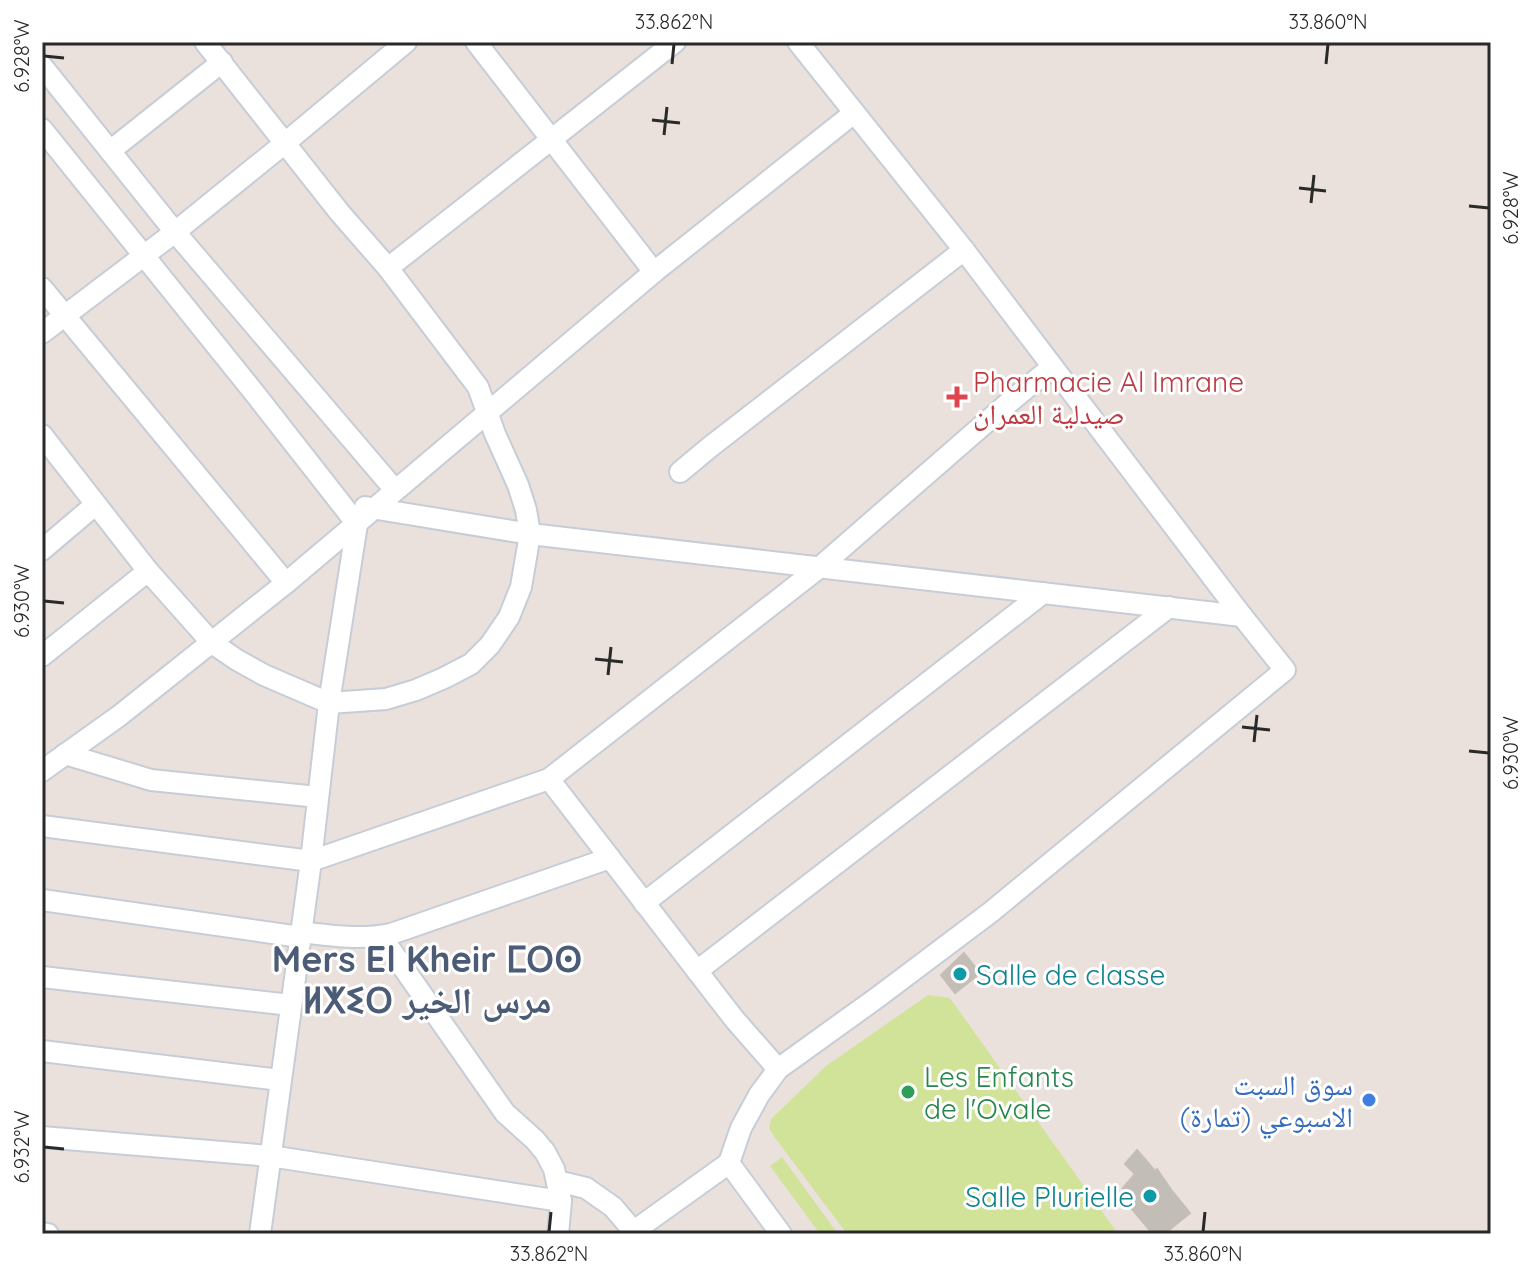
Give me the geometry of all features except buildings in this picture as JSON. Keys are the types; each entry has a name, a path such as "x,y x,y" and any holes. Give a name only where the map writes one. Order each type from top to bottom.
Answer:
{"street":[{"path":"44,443 148,571 212,643 264,675 329,703 386,699 416,690 471,664 490,645 509,617 521,587 530,534 518,485 486,413 478,387 388,268 340,213 205,42"},
{"path":"42,333 175,232 406,42"},
{"path":"476,42 654,272"},
{"path":"388,268 675,42"},
{"path":"42,1137 270,1156 559,1191 586,1188 613,1207 635,1232 729,1163 741,1128 778,1069 991,912 1285,670 964,250 798,42"},
{"path":"110,151 222,62"},
{"path":"42,66 175,232 395,490"},
{"path":"42,771 212,643 654,272 854,113"},
{"path":"42,129 357,524 329,703 311,861 260,1234"},
{"path":"680,472 964,250"},
{"path":"42,288 286,583"},
{"path":"42,826 311,861 549,779 820,567 1052,367"},
{"path":"339,501 530,534 1242,616"},
{"path":"42,550 95,505"},
{"path":"42,656 148,571"},
{"path":"644,903 1043,593"},
{"path":"697,971 1169,607"},
{"path":"65,754 151,780 318,797"},
{"path":"549,779 735,1020 778,1069"},
{"path":"42,900 301,934 352,938 381,936 610,858"},
{"path":"381,936 505,1113 545,1152 559,1191 558,1234"},
{"path":"42,977 291,1005"},
{"path":"42,1051 280,1080"},
{"path":"729,1163 781,1234"}],"green space":[{"name":"Les Enfants de l'Ovale","path":"928,995 950,998 1118,1234 847,1234 773,1135 769,1128 771,1119 826,1066"},
{"path":"782,1157 838,1234 820,1234 770,1166"}],"place":[{"name":"Pharmacie Al Imrane صيدلية العمران","path":"957,397"},
{"name":"Salle de classe","path":"960,974"},
{"name":"Les Enfants de l'Ovale","path":"908,1092"},
{"name":"سوق السبت الاسبوعي (تمارة)","path":"1369,1100"},
{"name":"Salle Plurielle","path":"1150,1196"}],"district":[{"name":"Mers El Kheir ⵎⵔⵙ ⵍⵅⵉⵔ مرس الخير","path":"427,978"}]}
